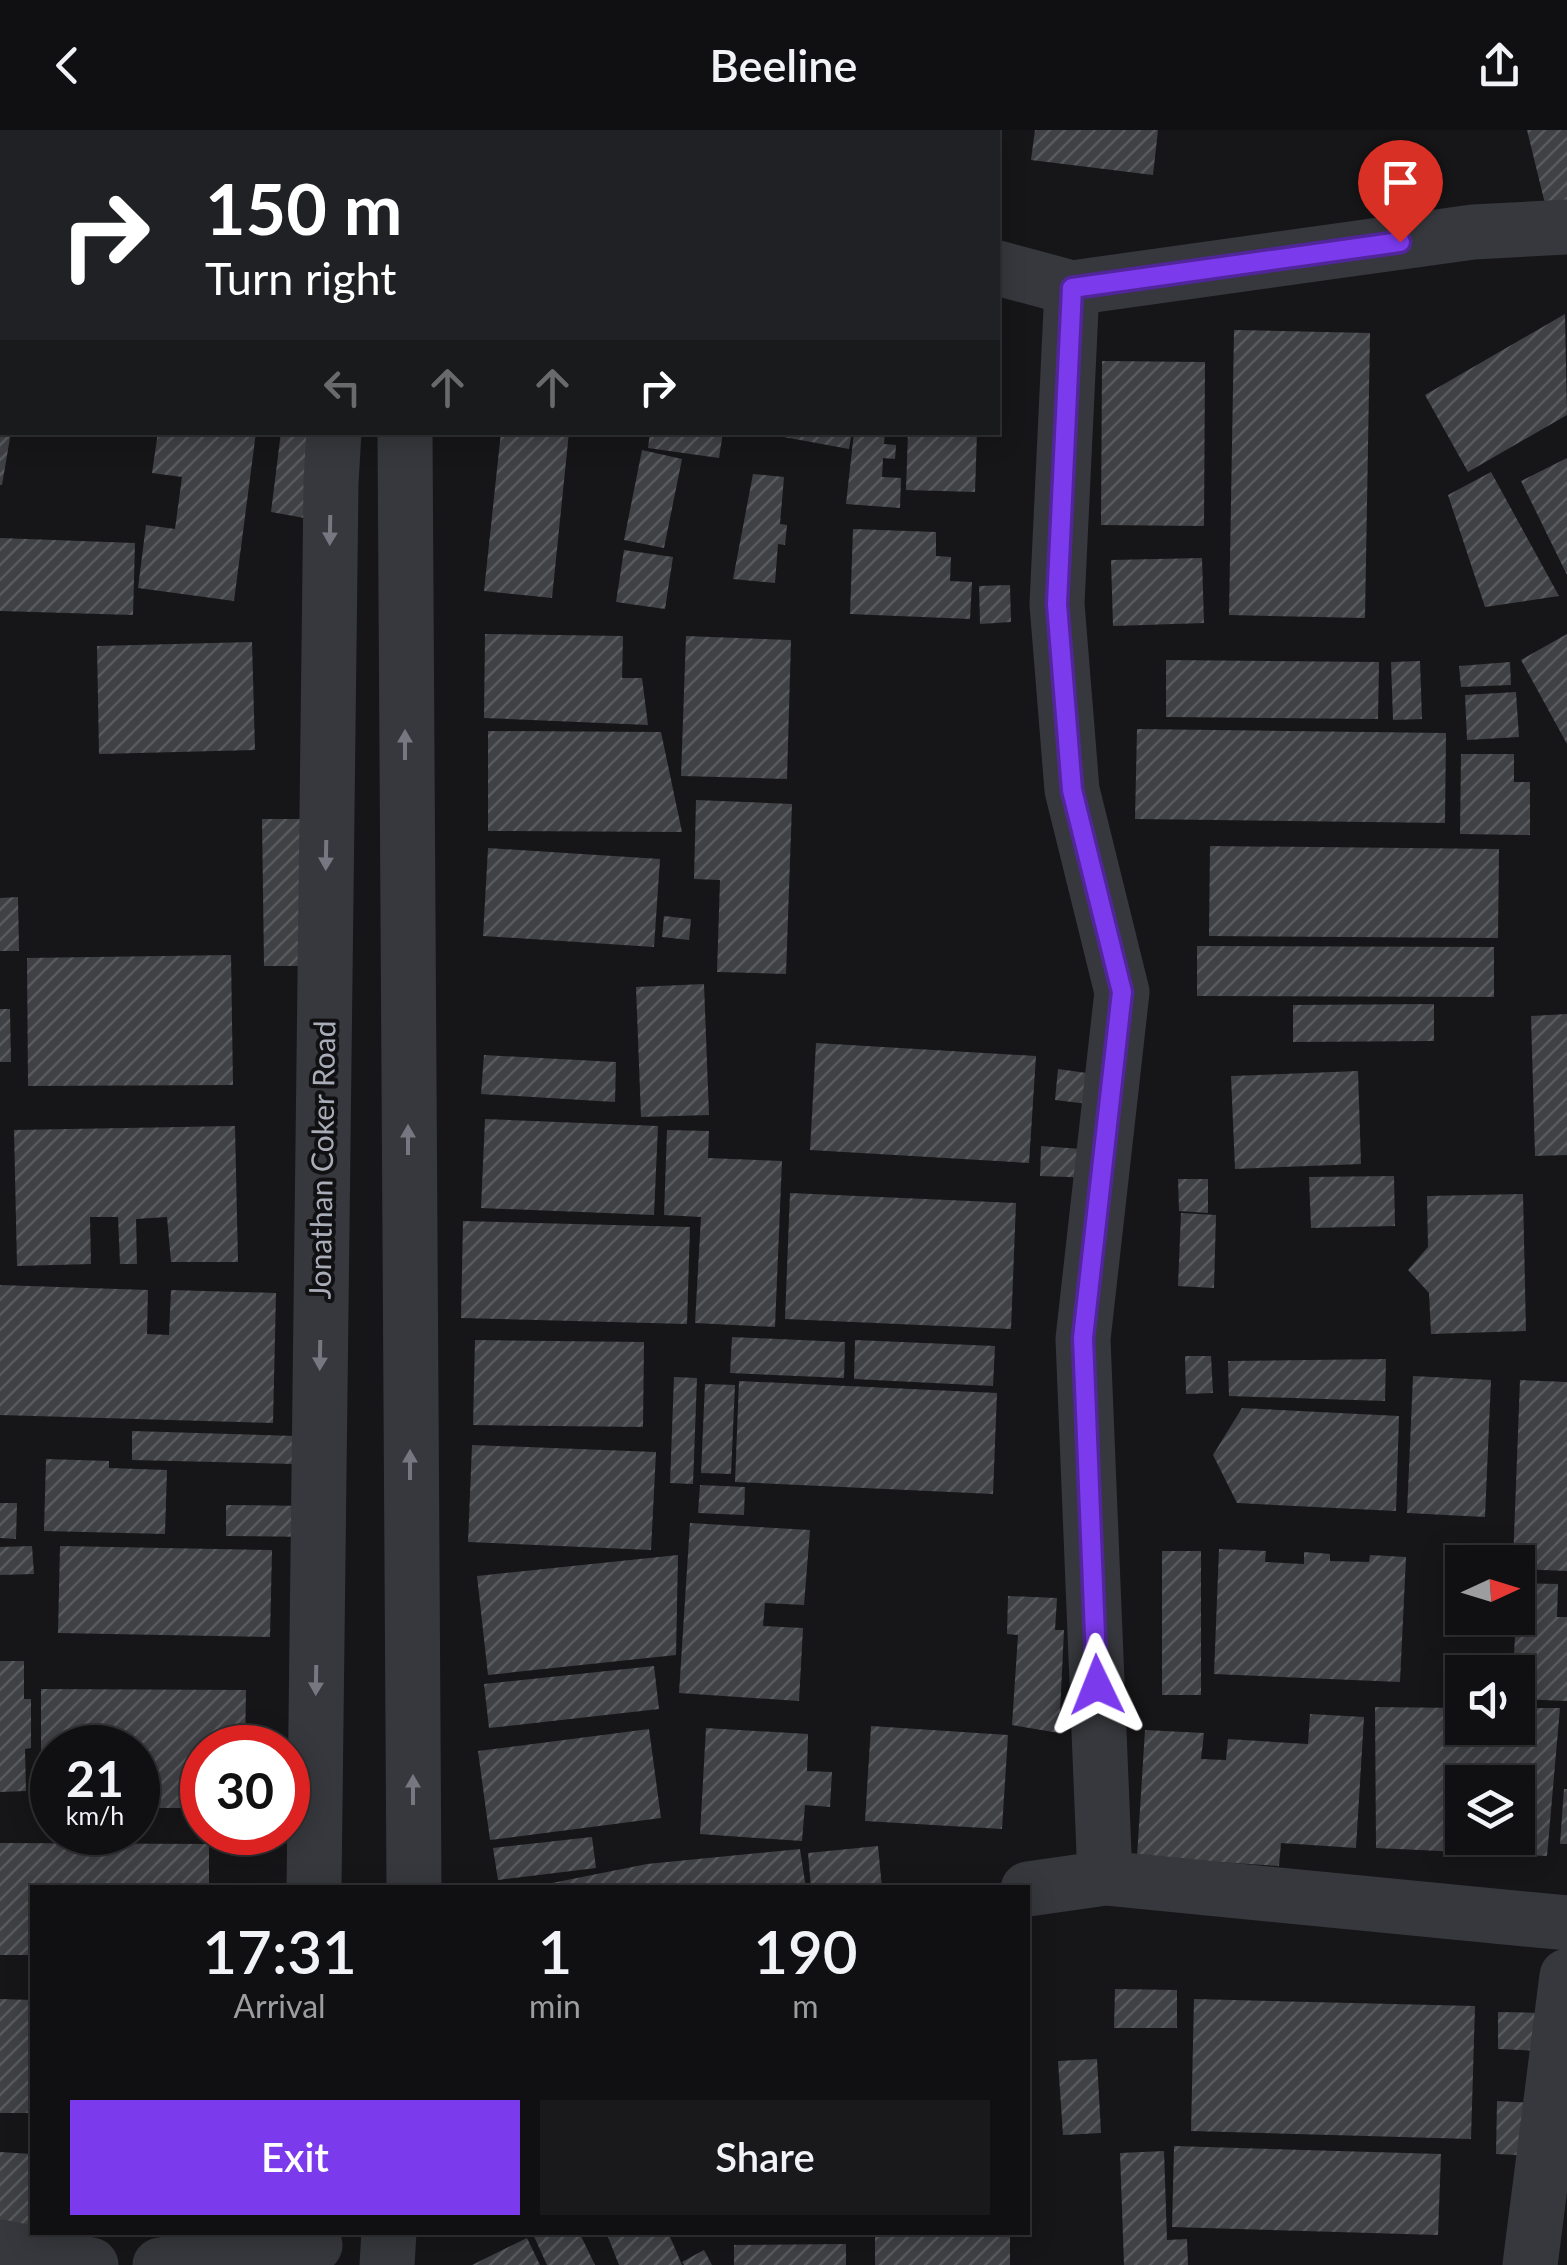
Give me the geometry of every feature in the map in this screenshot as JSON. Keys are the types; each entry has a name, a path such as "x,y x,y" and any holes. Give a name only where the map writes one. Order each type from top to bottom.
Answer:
{"street":[{"path":"1000,269 1072,288 1473,232 1567,227"},
{"path":"1072,288 1057,604 1072,790 1122,992 1083,1338 1105,1878"},
{"name":"Jonathan Coker Road","path":"314,1885 330,482 334,435"},
{"path":"405,435 414,1885"},
{"path":"1030,1888 1105,1878 1567,1923"},
{"path":"1530,2265 1567,1976"},
{"path":"388,2265 389,2235"},
{"path":"0,2247 92,2265"},
{"path":"160,2265 315,2248"}],"building":[{"path":"1035,130 1158,130 1153,175 1031,160"},
{"path":"1527,130 1567,130 1567,208 1547,212"},
{"path":"1565,314 1567,415 1468,472 1425,395"},
{"path":"1234,330 1370,333 1365,618 1229,615"},
{"path":"1102,361 1205,362 1204,526 1101,525"},
{"path":"0,435 10,435 2,485"},
{"path":"158,435 256,435 234,601 138,588 146,525 175,529 182,477 152,473"},
{"path":"281,435 315,435 310,519 271,512"},
{"path":"501,435 569,435 552,598 484,591"},
{"path":"650,435 723,435 719,458 648,448"},
{"path":"772,435 851,435 849,449"},
{"path":"854,435 885,435 884,444 896,445 895,459 883,458 882,477 901,478 900,508 846,504"},
{"path":"908,435 977,435 975,492 906,490"},
{"path":"642,450 682,459 664,548 624,540"},
{"path":"1567,458 1567,575 1521,481"},
{"path":"1491,472 1559,596 1485,607 1448,495"},
{"path":"753,474 784,477 780,524 787,525 785,545 778,544 775,583 733,579"},
{"path":"853,529 936,532 936,556 951,557 950,581 972,582 970,619 850,614"},
{"path":"0,538 135,543 133,615 0,611"},
{"path":"624,550 673,557 665,609 616,602"},
{"path":"1202,558 1204,623 1113,626 1111,560"},
{"path":"1010,585 1011,622 980,624 979,586"},
{"path":"485,634 623,636 622,678 642,678 648,725 484,718"},
{"path":"1567,634 1567,744 1521,660"},
{"path":"686,636 791,640 787,779 681,776"},
{"path":"252,642 255,750 99,754 97,646"},
{"path":"1166,660 1379,662 1378,719 1166,717"},
{"path":"1420,661 1422,719 1393,720 1391,662"},
{"path":"1510,662 1511,685 1461,687 1459,666"},
{"path":"1516,692 1519,737 1467,740 1465,695"},
{"path":"1137,729 1446,733 1445,823 1135,819"},
{"path":"488,731 661,732 682,832 488,831"},
{"path":"1461,754 1514,754 1514,782 1530,782 1530,835 1460,834"},
{"path":"696,800 792,804 786,974 717,972 720,880 694,879"},
{"path":"262,819 307,819 317,966 264,966"},
{"path":"1210,846 1499,849 1498,938 1209,936"},
{"path":"488,848 660,859 654,947 483,936"},
{"path":"18,897 19,951 0,951 0,898"},
{"path":"664,916 691,919 689,940 662,937"},
{"path":"1197,946 1494,947 1494,997 1197,996"},
{"path":"231,955 233,1085 28,1086 27,958"},
{"path":"704,984 709,1115 641,1117 636,987"},
{"path":"1434,1004 1434,1041 1293,1042 1293,1005"},
{"path":"0,1009 10,1009 11,1062 0,1062"},
{"path":"1567,1014 1567,1155 1535,1156 1531,1016"},
{"path":"816,1043 1036,1056 1029,1163 810,1150"},
{"path":"484,1055 616,1062 615,1102 481,1094"},
{"path":"1058,1069 1101,1075 1097,1105 1055,1100"},
{"path":"1358,1071 1361,1164 1235,1169 1231,1076"},
{"path":"485,1119 658,1126 654,1215 481,1208"},
{"path":"235,1126 238,1262 171,1262 167,1217 136,1219 137,1264 120,1264 118,1217 90,1217 91,1264 17,1266 14,1130"},
{"path":"667,1130 709,1131 708,1158 782,1161 775,1327 695,1323 701,1217 664,1215"},
{"path":"1041,1146 1095,1150 1094,1178 1040,1176"},
{"path":"1394,1176 1395,1226 1311,1228 1309,1177"},
{"path":"1178,1179 1208,1179 1208,1213 1179,1211"},
{"path":"790,1193 1016,1203 1011,1329 785,1319"},
{"path":"1523,1194 1526,1331 1431,1334 1429,1293 1408,1270 1428,1247 1427,1196"},
{"path":"1181,1213 1216,1215 1214,1288 1178,1286"},
{"path":"463,1221 690,1227 687,1324 461,1318"},
{"path":"0,1285 148,1290 147,1334 169,1335 171,1290 276,1293 273,1423 0,1415"},
{"path":"732,1337 845,1342 844,1378 730,1373"},
{"path":"475,1340 644,1342 643,1427 473,1425"},
{"path":"855,1340 995,1346 993,1386 854,1379"},
{"path":"1185,1356 1211,1356 1213,1393 1186,1394"},
{"path":"1386,1359 1385,1401 1229,1396 1228,1361"},
{"path":"1413,1376 1491,1380 1485,1517 1407,1513"},
{"path":"674,1377 697,1378 693,1484 670,1483"},
{"path":"1520,1380 1567,1382 1567,1571 1535,1570 1535,1545 1514,1545"},
{"path":"739,1381 997,1393 993,1494 735,1482"},
{"path":"705,1384 735,1385 731,1474 701,1473"},
{"path":"1242,1408 1399,1416 1396,1511 1237,1503 1213,1455"},
{"path":"132,1431 296,1436 295,1464 132,1460"},
{"path":"472,1445 656,1452 651,1550 468,1542"},
{"path":"46,1459 109,1461 109,1468 167,1470 165,1534 44,1531"},
{"path":"700,1485 745,1487 744,1515 698,1513"},
{"path":"0,1503 17,1503 16,1539 0,1538"},
{"path":"226,1505 313,1506 313,1537 226,1536"},
{"path":"690,1523 810,1530 804,1605 765,1603 763,1626 803,1628 799,1701 679,1693"},
{"path":"32,1546 34,1574 0,1575 0,1547"},
{"path":"60,1546 272,1550 270,1637 58,1633"},
{"path":"1219,1549 1266,1551 1265,1562 1304,1564 1304,1552 1330,1554 1330,1561 1369,1562 1370,1555 1406,1557 1400,1682 1214,1674"},
{"path":"1162,1551 1201,1551 1201,1695 1162,1695"},
{"path":"678,1555 676,1655 488,1675 477,1576"},
{"path":"1535,1583 1558,1584 1557,1617 1567,1617 1567,1701 1535,1700 1535,1655 1514,1655 1515,1635 1535,1635"},
{"path":"1008,1596 1057,1598 1055,1630 1064,1630 1059,1733 1012,1725 1018,1635 1007,1634"},
{"path":"0,1661 24,1661 24,1699 31,1699 30,1748 25,1749 26,1791 0,1792"},
{"path":"654,1666 659,1709 489,1728 484,1684"},
{"path":"41,1689 246,1690 245,1725 180,1725 180,1808 160,1808 160,1725 41,1725"},
{"path":"1375,1707 1445,1708 1445,1745 1535,1745 1535,1708 1560,1708 1547,1856 1526,1855 1535,1855 1535,1765 1445,1765 1445,1851 1376,1848"},
{"path":"1310,1714 1364,1717 1356,1848 1281,1843 1279,1866 1137,1857 1145,1730 1204,1733 1201,1759 1226,1760 1228,1739 1308,1744"},
{"path":"871,1726 1008,1735 1002,1829 865,1821"},
{"path":"706,1728 808,1734 807,1771 832,1772 830,1807 805,1805 802,1841 700,1834"},
{"path":"649,1729 661,1818 490,1840 478,1751"},
{"path":"1564,1789 1567,1844 1560,1844"},
{"path":"592,1837 596,1868 498,1880 493,1848"},
{"path":"0,1843 30,1843 30,1855 160,1855 160,1844 180,1844 180,1855 209,1855 209,1885 30,1885 30,1955 0,1955"},
{"path":"878,1846 882,1885 811,1885 808,1853"},
{"path":"800,1849 806,1885 542,1885 647,1864"},
{"path":"1115,1989 1177,1990 1177,2028 1114,2028"},
{"path":"0,1999 30,2000 30,2113 0,2113"},
{"path":"1194,1999 1475,2006 1471,2139 1191,2131"},
{"path":"1498,2012 1543,2013 1541,2051 1498,2049"},
{"path":"1097,2059 1101,2133 1063,2135 1058,2061"},
{"path":"1497,2101 1536,2103 1534,2156 1496,2154"},
{"path":"1174,2146 1441,2154 1438,2235 1172,2227"},
{"path":"1164,2151 1167,2240 1187,2239 1188,2265 1124,2265 1120,2153"},
{"path":"0,2152 30,2154 30,2225 0,2223"},
{"path":"533,2235 580,2235 595,2265 547,2265"},
{"path":"607,2235 669,2235 682,2265 619,2265"},
{"path":"875,2235 1010,2235 1010,2265 875,2265"},
{"path":"527,2238 540,2265 472,2265"},
{"path":"846,2244 846,2265 734,2265 734,2245"},
{"path":"704,2250 712,2265 682,2262"}],"route":[{"path":"1097,1685 1083,1338 1122,992 1072,790 1057,604 1072,288 1400,242"}]}
